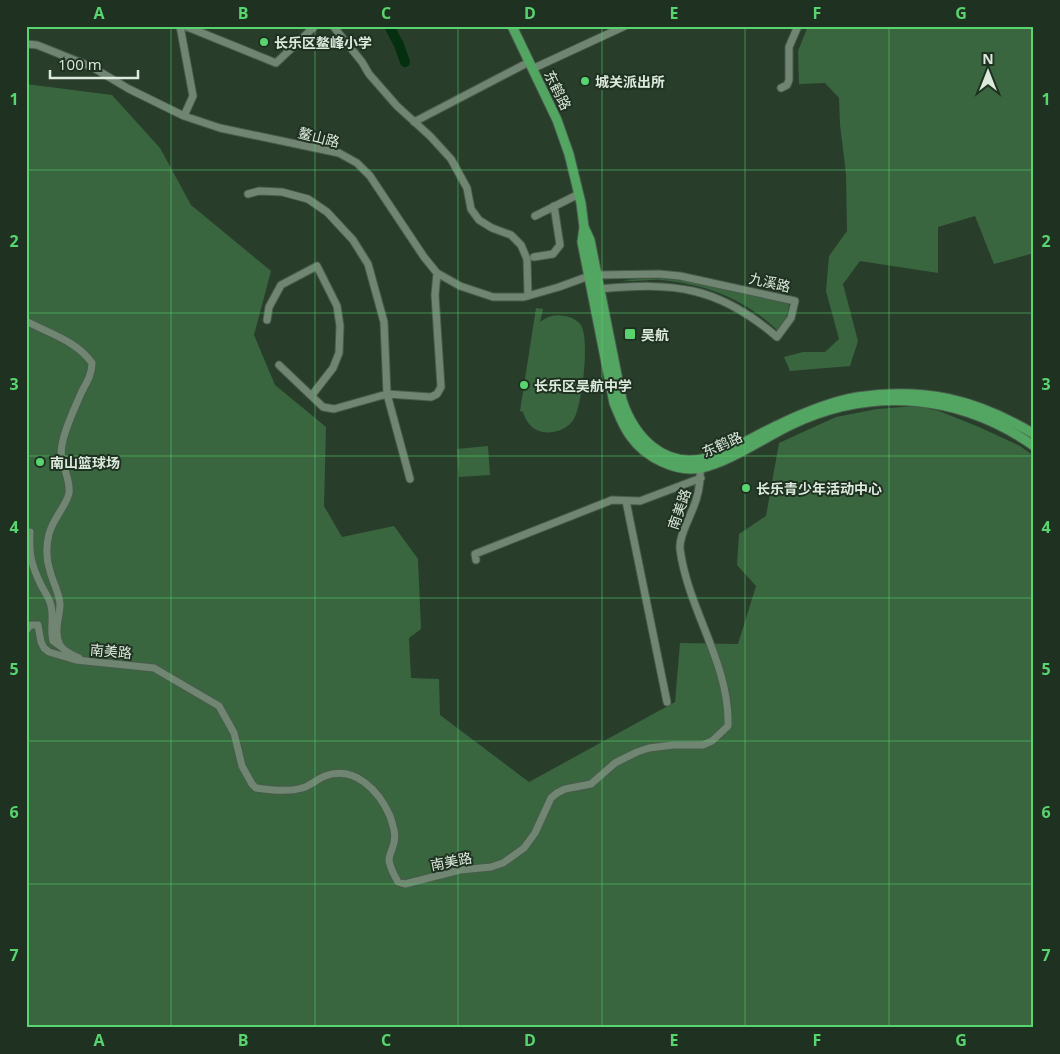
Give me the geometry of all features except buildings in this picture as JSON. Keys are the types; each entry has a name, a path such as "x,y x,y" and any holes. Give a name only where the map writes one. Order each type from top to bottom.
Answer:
{"main road":[{"name":"东鹤路","path":"512,26 558,120 565,140 584,227 590,240 592,275 614,403 631,438 641,448 661,462 680,467 700,468 717,463 794,423 844,407 884,400 912,400 954,407 997,424 1034,446"},
{"name":"东鹤路","path":"592,275 599,289 618,386 626,414 637,432 648,444 665,454 678,458 704,459 821,407 846,399 886,394 911,393 975,404 1034,434"}],"street":[{"path":"180,26 193,96 184,116"},
{"path":"185,26 276,63 315,26"},
{"path":"333,26 362,62 369,74 397,106 451,159 467,188 471,209 479,220 492,228 511,235 521,245 527,259 528,296"},
{"path":"414,122 530,65 625,26"},
{"path":"781,88 787,85 789,80 789,47 798,26"},
{"name":"鳌山路","path":"26,44 38,45 92,67 129,89 184,116 220,128 339,153 356,163 370,176 424,257 437,273 460,286 493,297 510,298 528,296 592,275"},
{"path":"248,194 259,190 282,192 308,199 327,212 353,240 368,264 384,322 387,394 410,479"},
{"path":"535,216 578,194"},
{"path":"534,257 556,253 560,245 554,206"},
{"path":"267,320 269,307 281,285 317,266 331,290 337,306 340,326 338,353 333,368 312,395"},
{"path":"279,365 312,395 323,408 334,409 387,394 431,397 437,394 440,388 435,295 437,273"},
{"name":"九溪路","path":"592,275 658,274 680,276 795,301 791,318 777,337 752,316 735,306 692,291 654,286 599,289"},
{"path":"26,321 73,345 92,363 90,376 78,401 62,444 62,461 69,484 69,495 53,520 47,544 50,573 60,601 57,633 60,646"},
{"name":"南美路","path":"26,631 30,625 38,625 44,648 63,658 154,668 219,706 234,733 242,766 256,788 291,790 302,788 326,775 334,774 354,776 364,781 381,800 394,828 395,837 389,860 398,882 404,884 460,870 492,867 503,863 524,848 535,833 552,798 557,793 564,789 591,784 615,763 637,752 649,748 673,745 703,745 712,741 728,726 720,673 688,580 680,548 683,534 699,494 700,468"},
{"path":"476,560 475,554 612,500 640,501 701,478"},
{"path":"626,501 667,702"},
{"path":"30,532 29,553 37,577 51,605 52,641 68,653 87,661"}],"green space":[{"path":"808,26 1034,26 1034,253 994,264 975,216 938,227 938,273 860,261 843,284 858,341 850,366 790,371 784,357 803,352 825,352 839,339 826,291 829,256 847,231 846,174 839,98 825,83 799,84 798,51"},
{"path":"26,84 112,95 160,148 191,205 271,271 254,335 275,385 326,427 324,506 342,537 394,526 418,559 421,629 409,638 411,678 439,679 440,715 529,782 675,702 680,643 738,644 756,586 737,565 739,534 766,516 779,443 836,417 877,409 917,406 939,411 979,427 1020,446 1034,456 1034,1028 26,1028"},
{"path":"664,279 695,282 789,304 788,312 777,330 752,310 709,289 661,280 623,280"},
{"path":"536,308 543,309 540,322 552,316 567,316 581,325 584,333 584,372 577,412 568,426 552,432 539,431 528,422 523,412 520,411"},
{"path":"488,446 490,475 459,477 457,449"}],"waterway":[{"path":"389,26 405,62"}],"place":[{"name":"长乐区鳌峰小学","path":"264,42"},
{"name":"城关派出所","path":"585,81"},
{"name":"吴航","path":"630,334"},
{"name":"长乐区吴航中学","path":"524,385"},
{"name":"南山篮球场","path":"40,462"},
{"name":"长乐青少年活动中心","path":"746,488"}]}
